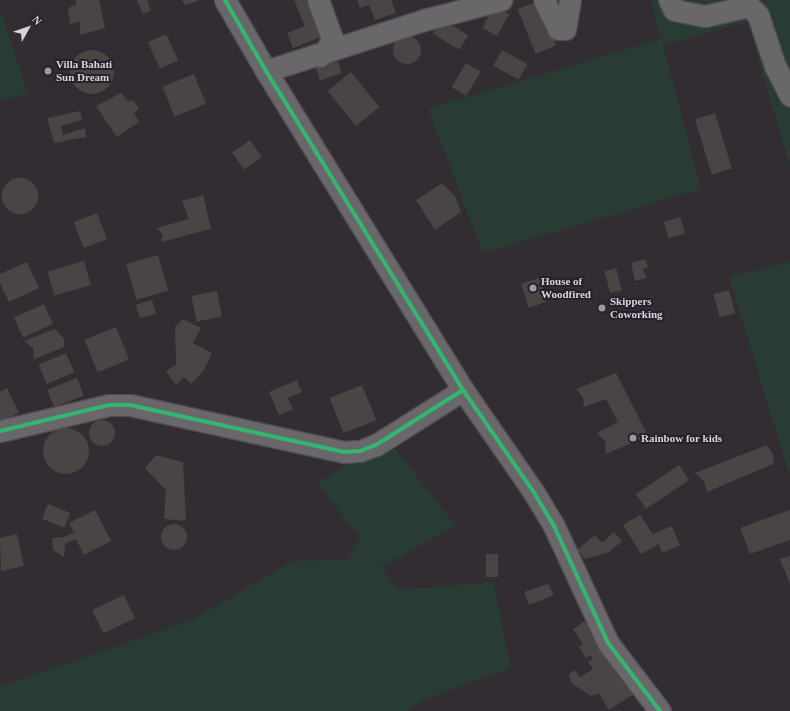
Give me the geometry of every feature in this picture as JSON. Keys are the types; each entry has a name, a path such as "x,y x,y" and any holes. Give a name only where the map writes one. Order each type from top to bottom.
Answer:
{"street":[{"path":"225,0 266,71 463,390 547,515 608,644 660,711"},
{"path":"318,0 332,38 327,50 320,56"},
{"path":"266,71 320,56 404,26 502,0"},
{"path":"544,0 558,29 565,28 570,0"},
{"path":"669,0 674,10 705,16 749,6 758,15 775,66 790,95"},
{"path":"0,431 109,405 130,405 344,452 360,451 376,445 463,390"}],"green space":[{"path":"651,0 790,0 790,166 747,22 663,45 701,189 483,253 428,109 661,39"},
{"path":"0,10 28,93 0,102"},
{"path":"790,262 790,477 729,277"},
{"path":"385,436 456,526 381,567 399,590 493,582 511,668 421,701 407,711 0,711 0,686 190,621 293,561 347,560 360,538 318,483"}],"building":[{"path":"76,0 99,0 105,28 80,35 80,22 70,24 68,8 76,5"},
{"path":"137,0 147,0 151,11 143,14"},
{"path":"182,0 198,0 199,1 185,5"},
{"path":"294,0 308,0 323,36 293,48 287,33 305,26"},
{"path":"357,0 391,0 396,13 375,20 369,5 360,8"},
{"path":"538,1 556,46 536,54 518,9"},
{"path":"494,6 509,14 497,36 482,28"},
{"path":"442,19 468,35 459,50 433,33"},
{"path":"166,34 178,60 160,69 148,42"},
{"path":"407,36 417,40 421,50 417,60 407,64 397,60 393,50 397,40"},
{"path":"92,50 104,54 110,60 114,72 110,84 104,90 92,94 80,90 74,84 70,72 74,60 80,54"},
{"path":"502,50 527,64 519,80 493,66"},
{"path":"336,56 342,73 320,81 314,63"},
{"path":"466,63 481,72 466,96 452,87"},
{"path":"351,72 379,107 356,126 328,91"},
{"path":"194,74 206,104 174,116 162,87"},
{"path":"121,93 128,101 133,100 139,108 134,113 139,122 117,137 96,106"},
{"path":"80,111 82,120 61,126 63,135 85,128 86,137 54,143 47,118"},
{"path":"715,113 732,168 712,175 695,119"},
{"path":"250,140 262,157 244,170 232,153"},
{"path":"23,178 33,183 37,189 37,203 33,209 27,213 17,214 7,209 3,203 2,193 7,183 13,179"},
{"path":"442,183 455,196 461,212 435,230 416,200"},
{"path":"203,195 211,229 161,242 163,235 157,228 189,219 182,201"},
{"path":"97,213 107,239 84,248 74,222"},
{"path":"680,217 685,233 669,238 664,222"},
{"path":"158,255 168,291 136,300 126,264"},
{"path":"645,259 648,267 643,269 647,278 635,281 631,263"},
{"path":"84,261 91,285 54,296 47,271"},
{"path":"27,262 39,288 9,302 0,283 0,274"},
{"path":"616,268 622,290 610,293 604,271"},
{"path":"539,278 547,302 529,308 521,284"},
{"path":"729,290 735,313 720,317 714,294"},
{"path":"217,291 222,317 196,321 191,296"},
{"path":"152,300 156,313 140,318 136,305"},
{"path":"44,304 53,324 23,338 14,317"},
{"path":"183,319 201,328 193,343 212,353 204,370 191,384 184,377 176,385 166,371 176,365 175,327"},
{"path":"116,327 129,359 98,372 84,340"},
{"path":"55,329 64,339 64,347 34,359 33,348 24,341"},
{"path":"66,353 74,372 47,384 38,365"},
{"path":"616,373 648,436 606,454 605,441 597,433 618,422 606,399 584,407 583,397 576,389"},
{"path":"77,378 84,396 54,407 47,389"},
{"path":"297,380 302,392 288,398 293,409 279,415 269,392"},
{"path":"362,385 376,420 344,433 330,398"},
{"path":"7,388 19,413 0,422 0,392"},
{"path":"102,420 111,424 115,433 111,442 102,446 93,442 89,433 93,424"},
{"path":"66,428 79,432 85,438 89,451 85,464 79,470 66,474 53,470 47,464 43,451 47,438 53,432"},
{"path":"767,445 774,456 773,464 707,492 704,481 695,473"},
{"path":"156,455 183,462 186,521 164,519 166,490 145,468"},
{"path":"679,465 689,480 646,509 636,494"},
{"path":"48,504 70,513 64,528 42,519"},
{"path":"95,510 111,541 84,555 76,539 65,544 64,557 53,550 52,538 64,537 74,532 69,523"},
{"path":"790,510 790,540 750,554 740,528"},
{"path":"640,515 656,539 653,534 672,526 680,545 662,553 659,544 641,554 623,525"},
{"path":"174,524 183,528 187,537 183,546 174,550 165,546 161,537 165,528"},
{"path":"614,532 622,541 609,552 585,559 577,550 595,535 602,543"},
{"path":"17,534 24,566 1,571 0,538"},
{"path":"486,554 498,554 498,577 486,577"},
{"path":"790,556 790,584 780,559"},
{"path":"548,584 554,595 529,605 524,592"},
{"path":"124,595 135,619 103,633 92,610"},
{"path":"589,618 637,692 609,710 599,693 591,696 571,683 569,674 575,670 580,677 593,669 588,662 593,659 590,655 586,658 579,647 583,644 573,629"}],"cycle path":[{"path":"225,0 266,71 463,390 533,491 554,526 608,643 660,711"},
{"path":"0,431 109,405 130,405 344,452 360,451 376,445 463,390"}],"place":[{"name":"Villa Bahati Sun Dream","path":"48,71"},
{"name":"House of Woodfired","path":"533,288"},
{"name":"Skippers Coworking","path":"602,308"},
{"name":"Rainbow for kids","path":"633,438"}]}
